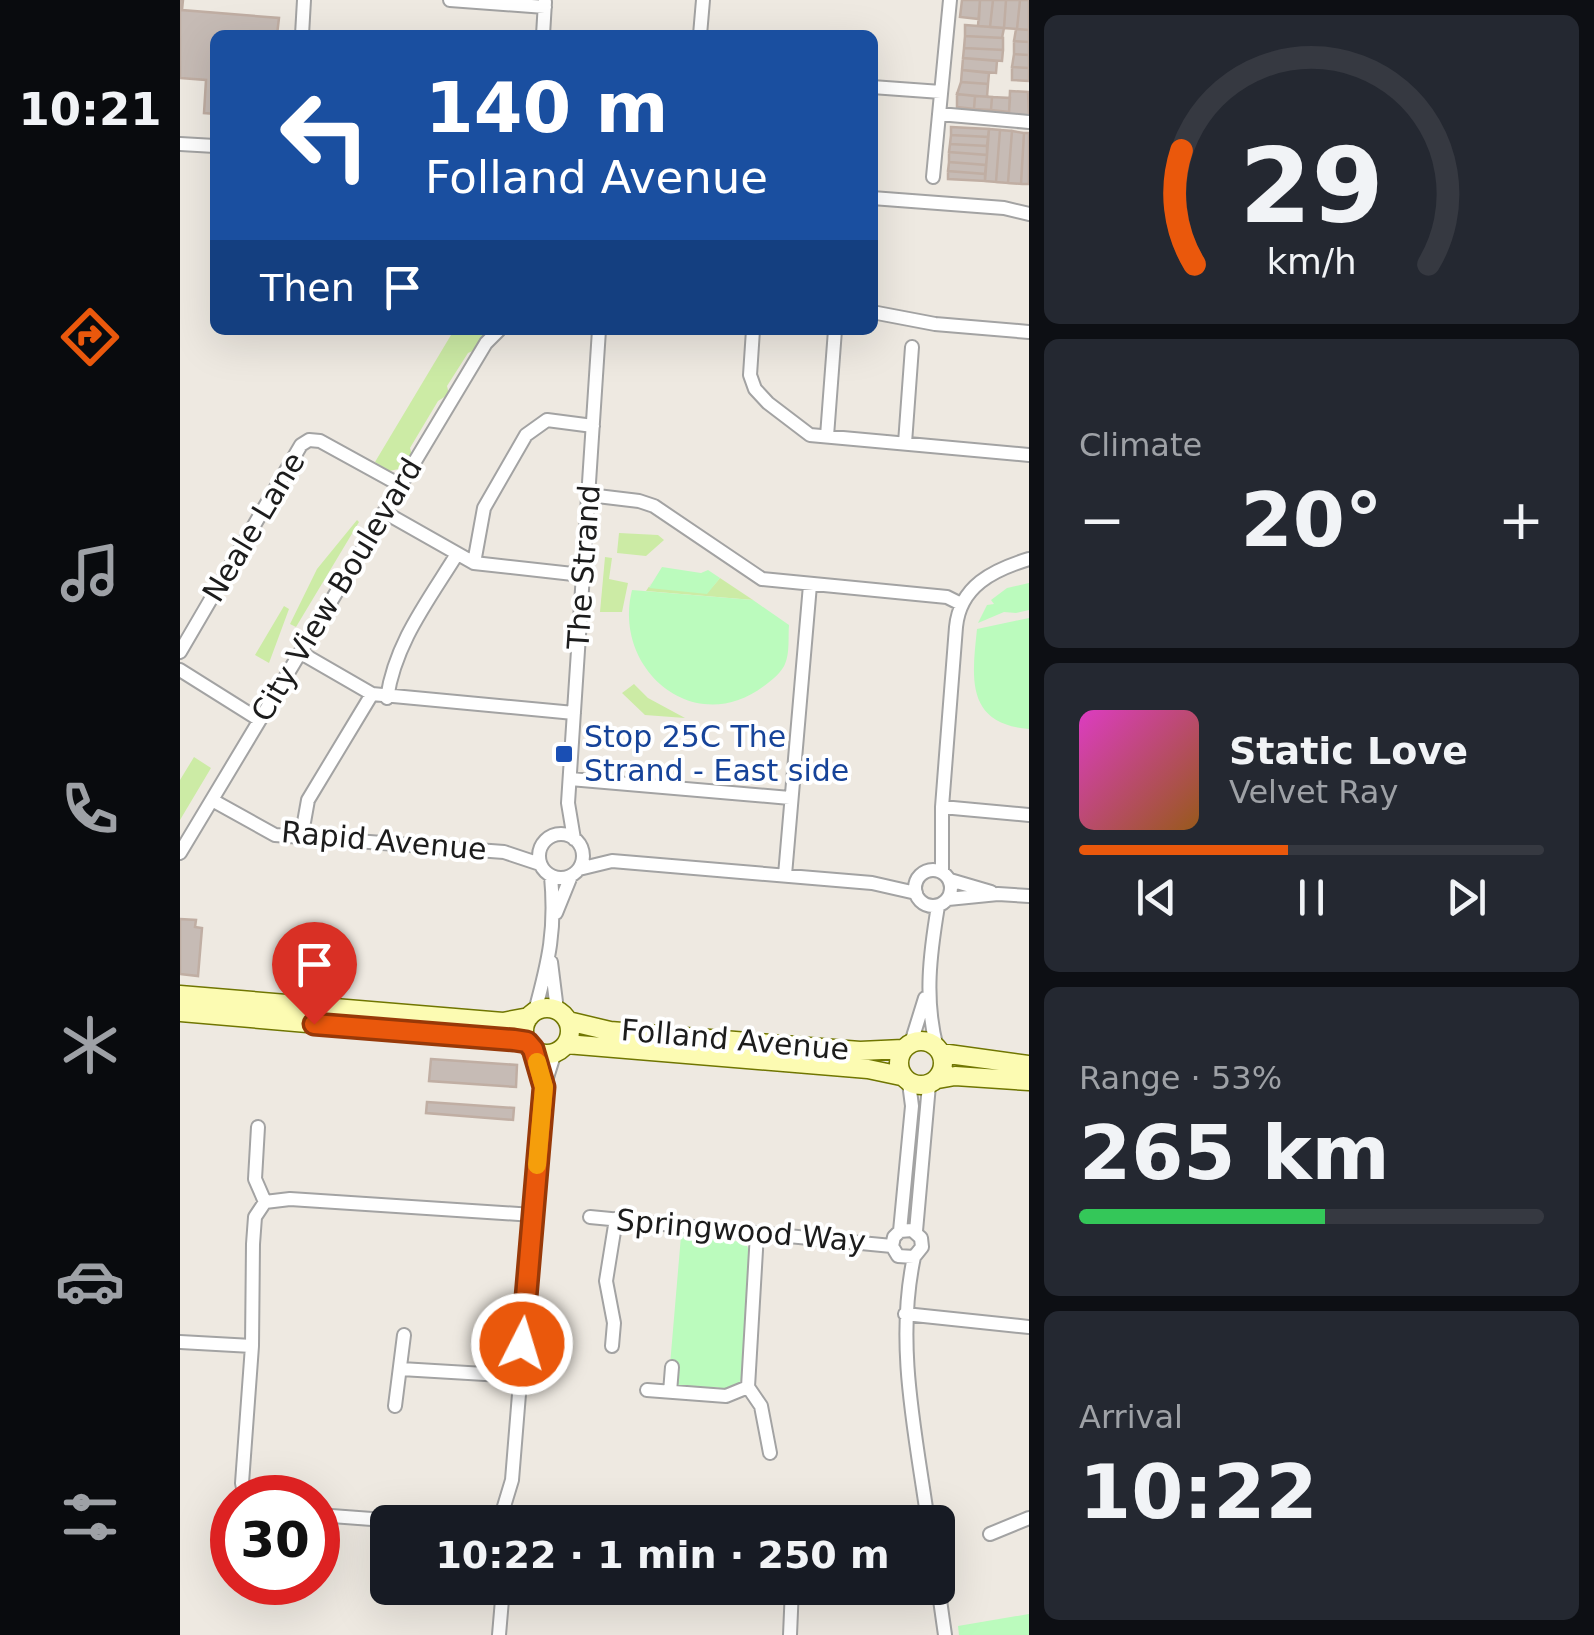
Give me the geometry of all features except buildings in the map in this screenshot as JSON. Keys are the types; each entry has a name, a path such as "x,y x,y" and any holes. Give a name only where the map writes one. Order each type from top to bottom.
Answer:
{"street":[{"path":"302,30 304,0"},
{"path":"450,0 545,4 543,30"},
{"path":"700,30 703,0"},
{"path":"933,177 950,0"},
{"path":"878,87 941,92"},
{"path":"939,114 1029,122"},
{"path":"180,144 210,146"},
{"path":"878,198 1004,208 1029,214"},
{"path":"1004,208 1029,205"},
{"path":"878,313 935,324 1029,332"},
{"name":"City View Boulevard","path":"180,853 494,335"},
{"name":"The Strand","path":"577,843 568,803 600,335"},
{"path":"753,335 750,374 755,390 810,435 1029,455"},
{"path":"827,436 836,335"},
{"path":"905,443 912,347"},
{"path":"474,563 480,516 526,435 547,420 593,426"},
{"name":"Neale Lane","path":"180,652 301,445 309,440 320,441 400,486"},
{"path":"589,495 654,506 762,579 946,597 961,604"},
{"path":"384,512 474,563 582,575"},
{"path":"387,698 400,645 457,554"},
{"path":"926,1505 906,1367 905,1314 914,1257 922,1242 916,1231 933,1082 944,1067 931,1026 928,892 940,838 957,618 961,604 978,581 1029,559"},
{"path":"785,875 810,585"},
{"path":"301,653 372,694 387,698 574,714"},
{"path":"180,670 258,719"},
{"path":"301,839 308,800 372,694"},
{"path":"570,780 790,798"},
{"name":"Rapid Avenue","path":"212,800 263,830 301,839 504,852 540,864"},
{"name":"The Strand","path":"550,838 568,803"},
{"path":"942,807 1029,814"},
{"path":"544,1087 524,1034 550,954 555,916 551,876 540,864 539,852 550,838 577,843 612,861"},
{"name":"Rapid Avenue","path":"504,852 550,838"},
{"path":"940,838 946,876"},
{"path":"555,916 582,862 577,843"},
{"path":"551,876 612,861 872,883 928,892 1029,896"},
{"path":"928,892 946,876"},
{"path":"928,892 946,876"},
{"path":"946,876 998,894"},
{"path":"502,1505 512,1480 544,1087 560,1048 569,1037 550,954"},
{"path":"906,1294 894,1237 900,1231 912,1106 898,1066 928,989"},
{"path":"180,995 503,1022 542,1008 563,1016"},
{"path":"180,1012 530,1046 543,1054 560,1048"},
{"name":"Folland Avenue","path":"563,1016 610,1031 860,1051 907,1046"},
{"path":"907,1046 930,1042 939,1051 1029,1065"},
{"name":"Folland Avenue","path":"560,1048 868,1069 905,1079"},
{"path":"905,1079 918,1086 956,1076 1029,1082"},
{"path":"258,1127 255,1179 265,1202"},
{"path":"243,1475 252,1346 252,1244 255,1217 265,1202 290,1199 533,1215"},
{"name":"Springwood Way","path":"590,1217 895,1251"},
{"path":"612,1346 614,1323 606,1281 616,1220"},
{"path":"900,1231 916,1231"},
{"path":"757,1233 748,1387 761,1406 770,1452"},
{"path":"895,1251 914,1257"},
{"path":"905,1314 1029,1327"},
{"path":"396,1406 404,1335"},
{"path":"180,1342 252,1346"},
{"path":"670,1392 672,1367"},
{"path":"401,1368 519,1376"},
{"path":"648,1390 726,1396 748,1387"},
{"path":"512,1480 518,1505"},
{"path":"340,1516 370,1518"},
{"path":"990,1534 1029,1518"},
{"path":"499,1635 502,1605"},
{"path":"790,1635 791,1605"},
{"path":"941,1605 945,1635"}],"green space":[{"path":"451,335 486,335 468,353 447,386 449,394 438,401 410,448 412,455 404,468 389,471 375,462"},
{"path":"357,520 296,627 290,624 317,569"},
{"path":"619,533 658,535 664,540 646,556 617,553"},
{"path":"605,557 612,558 609,579 628,583 622,612 600,612"},
{"path":"662,567 701,573 708,570 720,578 707,594 649,588"},
{"path":"720,578 753,600 646,591 652,582 649,587 707,593"},
{"path":"1029,583 1029,610 1004,612 978,623 987,605 994,604 991,600 1007,588"},
{"path":"632,590 753,600 789,625 784,667 764,686 737,700 711,704 686,700 664,688 634,646 629,619"},
{"path":"284,606 289,609 269,663 255,655"},
{"path":"1029,618 1029,729 1008,725 983,708 977,695 974,664 977,629"},
{"path":"634,684 648,698 685,718 645,715 622,693"},
{"path":"194,757 211,768 180,820 180,780"},
{"path":"681,1236 745,1242 752,1256 743,1377 738,1385 722,1393 718,1387 679,1387 670,1365"},
{"path":"1029,1614 1029,1635 959,1635 958,1626"}],"slow traffic":[{"path":"537,1062 544,1087 537,1165"}],"place":[{"name":"Stop 25C The Strand - East side","path":"564,754"}],"route":[{"path":"314,1024 514,1040 527,1042 533,1049 544,1087 522,1344"}]}
